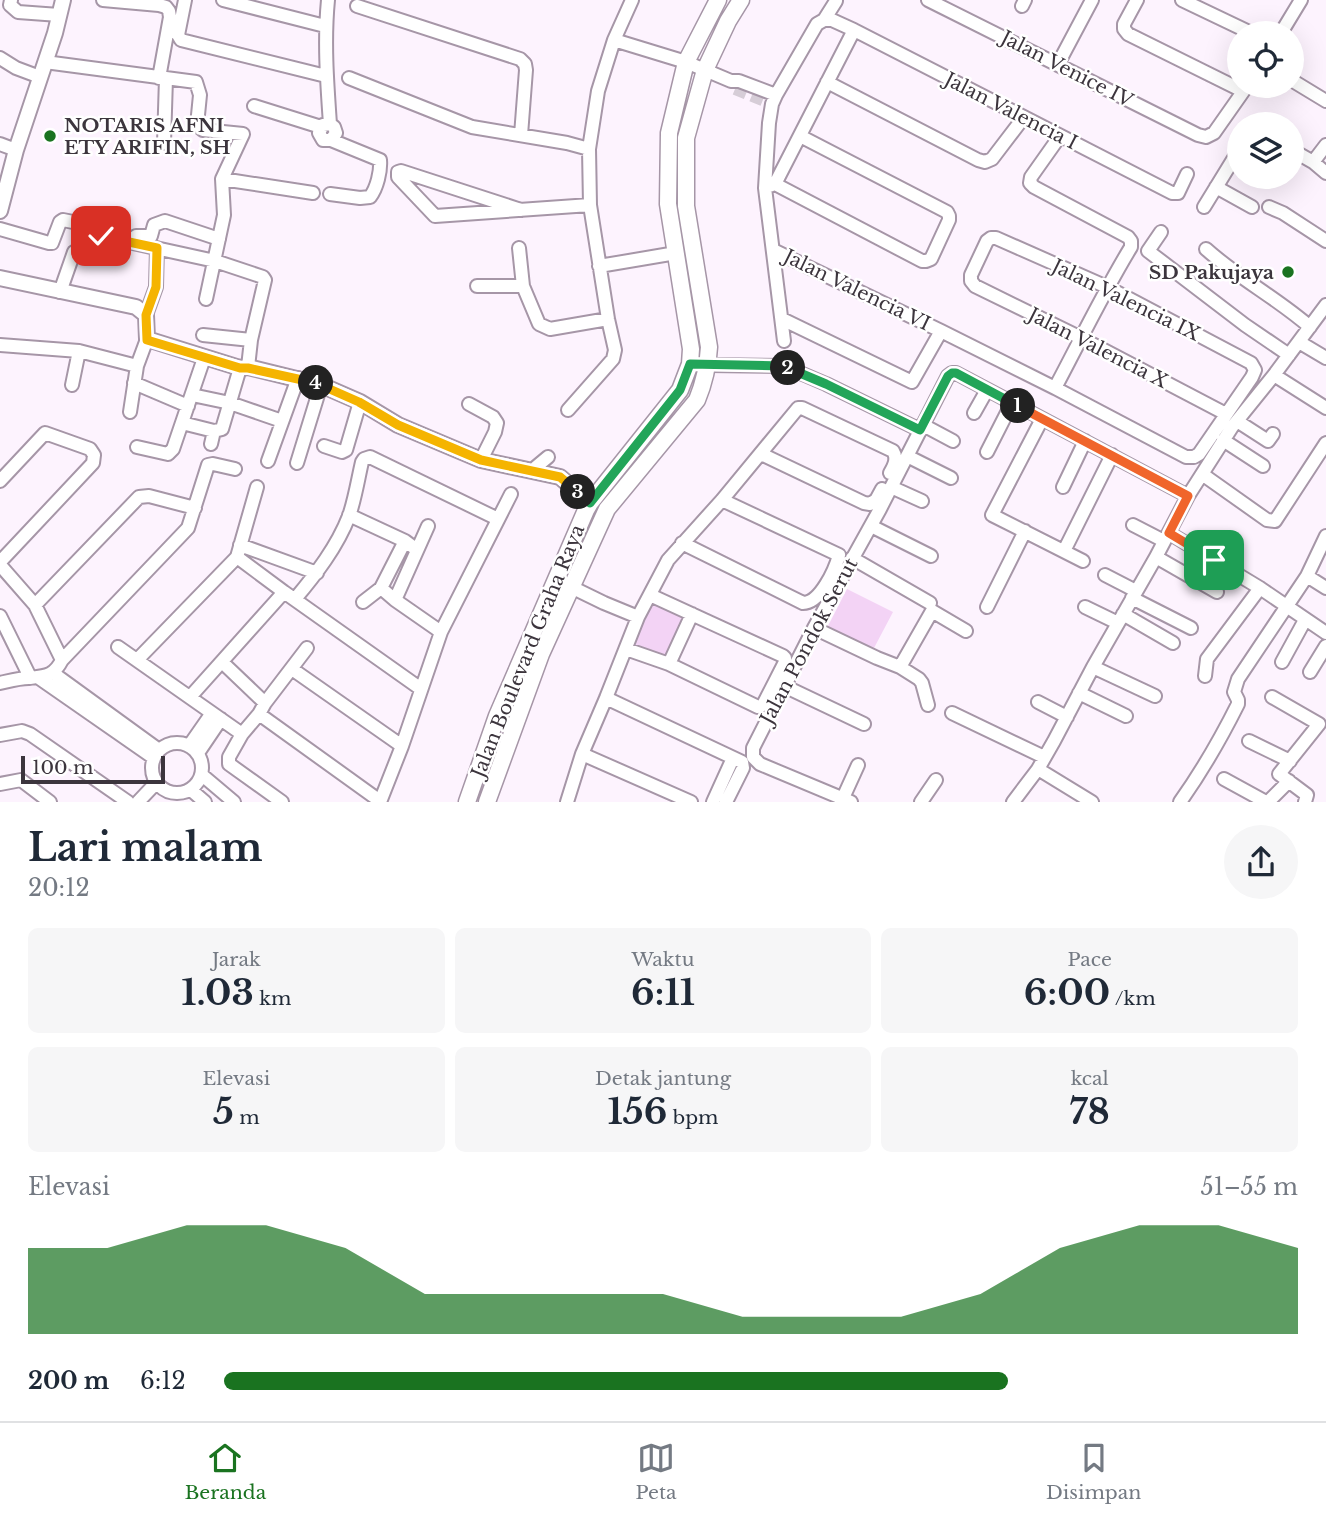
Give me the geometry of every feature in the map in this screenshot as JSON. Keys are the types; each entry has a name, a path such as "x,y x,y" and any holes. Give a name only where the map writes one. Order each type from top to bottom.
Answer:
{"main road":[{"name":"Jalan Boulevard Graha Raya","path":"467,802 497,716 590,503 680,390 690,364 691,349 668,204 669,133 687,62 718,0"},
{"name":"Jalan Boulevard Graha Raya","path":"486,802 541,654 607,509 697,400 703,386 709,365 709,347 686,206 686,138 705,70 740,0"}],"street":[{"path":"11,0 10,5 18,12 59,15"},
{"path":"0,211 16,150 63,0"},
{"path":"103,0 159,5 169,11 162,78 164,144"},
{"path":"185,0 178,35 181,40 326,76"},
{"path":"223,0 325,26"},
{"path":"326,125 325,26 328,0"},
{"path":"568,410 613,359 615,350 590,205 589,149 598,91 614,40 632,0"},
{"name":"Jalan Venice IV","path":"928,0 1198,135 1206,137 1214,133 1238,98"},
{"path":"1058,64 1092,0"},
{"path":"1137,0 1124,24 1128,34 1227,80"},
{"path":"1182,0 1227,22"},
{"path":"1288,21 1301,0"},
{"path":"784,341 773,250 770,113 776,95 817,24 824,20 836,1"},
{"path":"357,6 520,59 526,70 521,135"},
{"name":"Jalan Valencia I","path":"824,20 832,20 854,30 1172,193 1178,193 1187,174"},
{"path":"770,186 800,136 854,30"},
{"path":"614,40 687,62 733,85 739,82 776,95"},
{"path":"0,58 16,68 40,77"},
{"path":"45,62 196,82 201,95 197,125 203,130 243,134 222,179 224,215 206,299"},
{"path":"349,78 472,127 589,149"},
{"path":"827,82 985,162 992,159 1024,117"},
{"path":"1304,87 1326,101"},
{"path":"254,106 334,127 334,142 380,160 374,192 370,197 330,194"},
{"path":"770,186 922,261 931,259 949,220 947,212 800,136"},
{"path":"1055,388 1107,287 1131,247 1128,237 1030,183 1031,177 1060,136"},
{"path":"0,144 16,150"},
{"path":"1313,162 1326,145"},
{"path":"1304,157 1326,173"},
{"path":"1204,207 1227,169"},
{"path":"521,209 398,172 398,177 435,216 590,205"},
{"path":"222,179 313,193"},
{"path":"1216,187 1252,207"},
{"path":"1269,207 1326,241"},
{"path":"128,242 136,236 151,236 154,225 165,221 219,239"},
{"path":"0,229 52,243 60,222 78,222 101,236 215,261 263,277 265,280 244,368 222,429 212,437 182,423"},
{"path":"1161,232 1148,251 1245,326 1289,355"},
{"name":"Jalan Valencia IX","path":"971,281 971,275 987,241 996,238 1107,287 1251,363 1255,370 1232,418"},
{"path":"130,412 137,366 147,340 146,315 156,287 157,248"},
{"path":"519,248 523,286 539,324 550,329 608,319"},
{"path":"1206,249 1235,274 1310,327"},
{"name":"Jalan Valencia VI","path":"773,250 942,331 1186,457 1199,454 1232,418"},
{"path":"60,292 74,253"},
{"path":"599,266 676,253"},
{"path":"0,278 136,307 146,315"},
{"name":"Jalan Valencia X","path":"971,281 975,286 1082,338 1232,418 1268,441 1272,434"},
{"path":"477,286 523,286"},
{"path":"1013,802 1055,741 1188,496 1223,440 1232,418 1274,375 1325,308"},
{"path":"782,319 912,382 942,331"},
{"path":"202,335 251,340"},
{"path":"147,340 204,358 321,385 359,402 398,425 481,460 560,477 590,503"},
{"path":"1299,342 1326,358"},
{"path":"0,345 79,351 137,366"},
{"path":"72,385 79,351"},
{"path":"137,447 168,454 173,449 204,358"},
{"path":"690,364 784,366 953,440"},
{"name":"Jalan Pondok Serut","path":"847,800 760,764 753,757 753,748 814,628 891,487 901,456 921,427 948,376 956,373 1188,496"},
{"path":"1274,375 1326,408"},
{"path":"268,461 298,378"},
{"path":"134,383 190,400 230,403 282,421"},
{"path":"297,463 321,385"},
{"path":"974,413 987,390"},
{"path":"324,446 342,452 346,450 359,402"},
{"path":"987,452 1012,403"},
{"path":"469,404 493,417 497,423 481,460"},
{"path":"567,802 582,754 638,617 668,560 798,408 951,478"},
{"path":"1042,419 992,515 1083,561"},
{"path":"0,481 45,433 90,449 93,453 93,463 0,564 35,605 62,660"},
{"path":"1223,440 1263,466"},
{"path":"1063,487 1085,441"},
{"path":"1202,474 1267,520 1275,521 1326,443"},
{"path":"761,454 870,504 876,500 901,456"},
{"path":"1065,551 1112,455"},
{"path":"295,599 317,573 341,533 349,515 365,458 370,457 498,519"},
{"path":"535,472 536,467 548,457"},
{"path":"0,683 53,673 62,660 185,532 190,525 208,465 235,469"},
{"path":"137,660 239,551 257,487"},
{"path":"891,487 922,501"},
{"path":"222,662 262,709 380,801 441,632 511,494"},
{"path":"35,605 139,497 149,496 195,508"},
{"path":"682,543 803,603 813,601 824,588 839,555 722,500"},
{"path":"349,515 405,541 417,550"},
{"path":"1133,525 1166,537 1260,588 1326,633"},
{"path":"395,600 428,526"},
{"path":"871,526 931,556"},
{"path":"987,607 1024,531"},
{"path":"1180,802 1238,704 1234,692 1238,679 1307,576 1325,539"},
{"path":"363,602 381,588 405,541"},
{"path":"239,551 317,573"},
{"path":"239,551 284,592 421,689"},
{"path":"1156,557 1217,593"},
{"path":"852,558 930,603"},
{"path":"1105,575 1191,628"},
{"path":"1307,576 1326,588"},
{"path":"557,580 638,617"},
{"path":"381,588 441,632"},
{"path":"1205,676 1207,659 1260,588"},
{"path":"190,697 284,592"},
{"path":"626,649 670,664 758,707 761,707 785,662 783,656 650,595"},
{"path":"1085,607 1121,618 1173,643"},
{"path":"900,667 932,611 966,631"},
{"path":"670,664 692,614"},
{"path":"1282,662 1305,620"},
{"path":"1,622 34,678 156,754"},
{"path":"814,628 900,667 919,679 928,705"},
{"path":"1310,672 1326,646"},
{"path":"118,647 242,734"},
{"path":"282,802 229,764 229,757 242,734 307,648"},
{"path":"1093,667 1156,696"},
{"path":"292,669 402,746"},
{"path":"53,673 156,754"},
{"path":"784,686 864,724"},
{"path":"1079,693 1126,716"},
{"path":"1272,697 1320,724 1279,774 1307,795 1305,802"},
{"path":"606,698 738,761 743,768 726,802"},
{"path":"1038,702 1067,717"},
{"path":"952,713 1041,763 1092,802"},
{"path":"193,749 217,716"},
{"path":"0,735 22,731 30,733 128,802"},
{"path":"1249,741 1290,761"},
{"path":"173,743 181,743 193,749 202,763 200,780 191,790 179,794 153,795 152,771 156,754 173,743"},
{"path":"582,754 691,802"},
{"path":"713,802 738,761"},
{"path":"847,800 858,765"},
{"path":"202,775 234,802"},
{"path":"1224,779 1267,802 1289,781"},
{"path":"0,784 21,780 50,802"},
{"path":"921,802 936,780"},
{"path":"191,790 205,802"}],"shaded area":[{"path":"847,589 893,612 874,648 827,628"},
{"path":"651,603 684,615 669,660 632,646"}],"tunnel":[{"path":"735,89 772,104"}],"place":[{"name":"NOTARIS AFNI ETY ARIFIN, SH","path":"50,136"},
{"name":"SD Pakujaya","path":"1288,272"}],"route":[{"path":"101,236 157,248 156,287 146,315 147,340 240,368 298,378 321,385 375,410 398,425 481,460 560,477 590,503 680,390 690,364 784,366 920,430 948,376 956,373 1188,496 1169,533 1214,560"}]}
